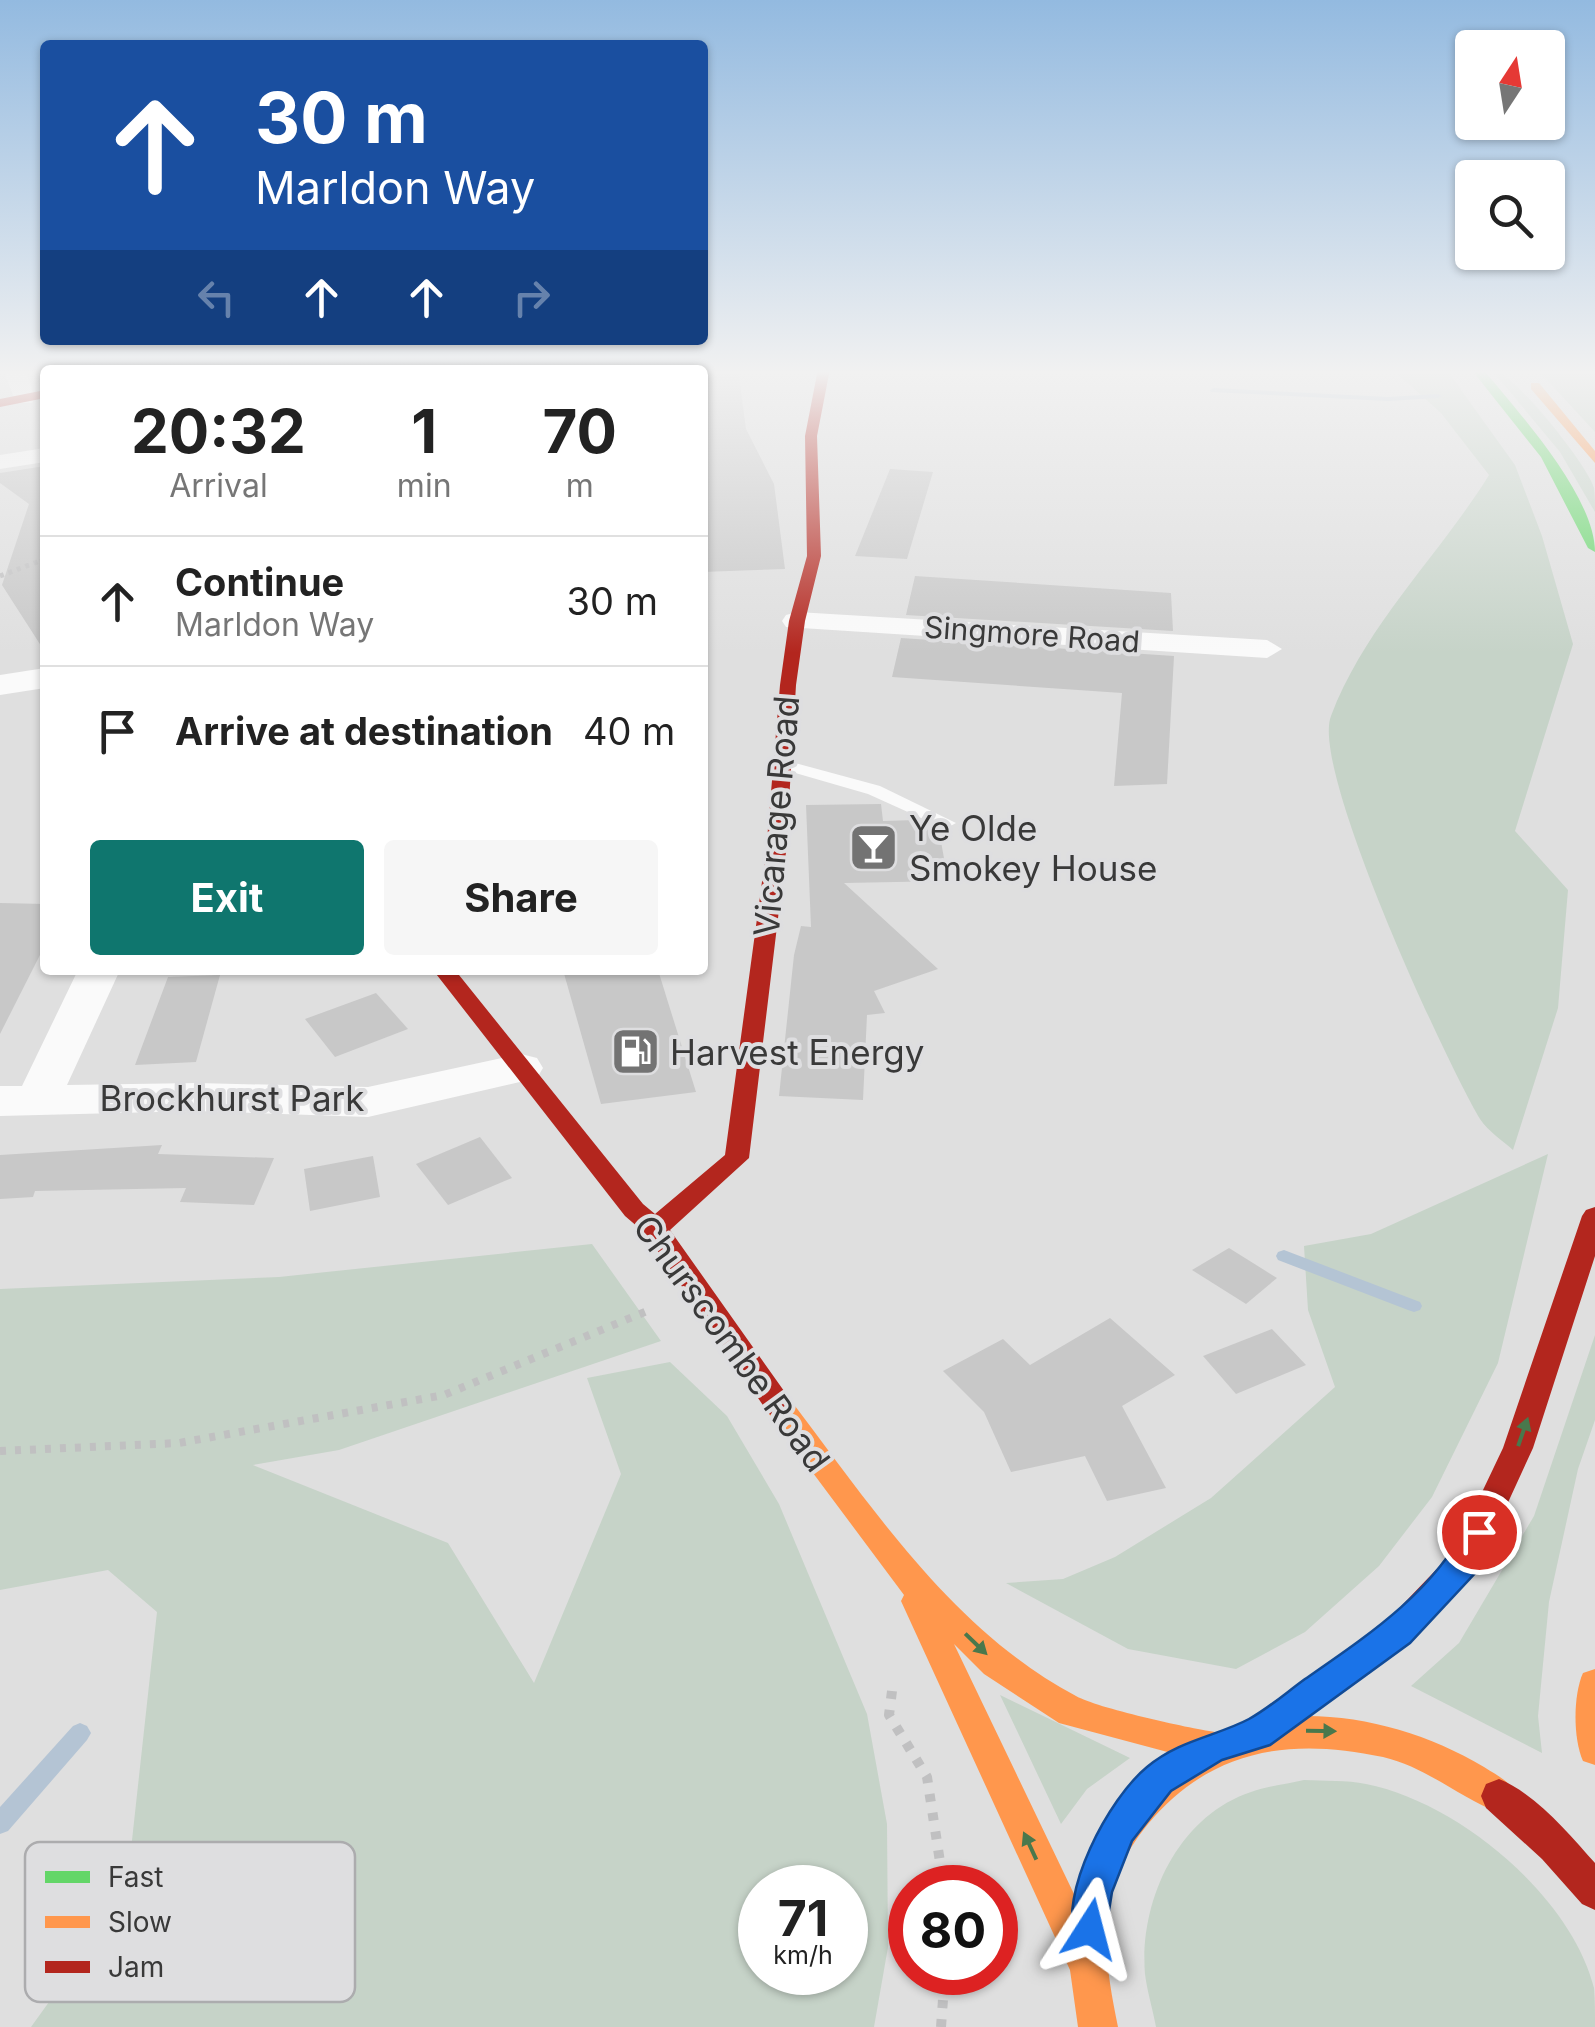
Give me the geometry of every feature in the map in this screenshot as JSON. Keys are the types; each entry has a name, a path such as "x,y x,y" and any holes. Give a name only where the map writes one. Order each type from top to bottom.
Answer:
{"main road":[{"name":"Vicarage Road","path":"655,1228 737,1158 777,908 797,620 814,556 812,464"},
{"path":"1551,464 1595,548"},
{"name":"Churscombe Road","path":"448,975 634,1210 655,1228 906,1576 996,1663 1071,1712 1212,1747"},
{"path":"1258,1733 1398,1632 1466,1560 1518,1448 1595,1216"},
{"name":"Churscombe Road","path":"906,1576 1087,1966"},
{"path":"1595,1684 1595,1750"},
{"path":"1098,2027 1087,1966 1093,1892 1118,1829 1158,1779 1212,1747 1258,1733 1330,1730 1406,1746 1481,1783 1551,1838 1595,1891"}],"street":[{"name":"Singmore Road","path":"797,620 1267,649"},
{"path":"0,685 40,679"},
{"path":"20,1099 96,975"},
{"name":"Brockhurst Park","path":"20,1099 368,1102 522,1068"}],"lane":[{"path":"784,765 874,790 947,823"}],"path":[{"path":"0,576 40,561"},
{"path":"0,1451 180,1443 444,1395 641,1311 702,1298"},
{"path":"941,2027 943,1995"}],"shaded area":[{"path":"1480,464 1515,465 1542,536 1573,644 1515,831 1568,890 1558,1008 1513,1150 1480,1119 1412,980 1360,852 1330,746 1331,716 1363,651 1489,475"},
{"path":"1567,464 1580,464 1589,476 1595,512"},
{"path":"1548,1154 1498,1363 1432,1497 1379,1566 1305,1632 1236,1669 1128,1649 1006,1583 1063,1579 1115,1557 1211,1498 1335,1387 1308,1310 1304,1246 1371,1234"},
{"path":"592,1244 661,1341 339,1450 253,1465 448,1543 534,1683 621,1474 587,1378 670,1362 727,1416 779,1504 867,1714 887,1824 888,1947 874,2027 31,2027 49,2002 355,2002 355,1842 132,1842 157,1612 108,1570 0,1590 0,1289 279,1277"},
{"path":"1595,1335 1595,1420 1578,1469 1549,1602 1538,1716 1542,1753 1411,1686 1459,1643 1534,1516"},
{"path":"1000,1695 1130,1758 1087,1789 1061,1824"},
{"path":"1304,1780 1359,1783 1401,1794 1473,1832 1506,1858 1562,1920 1581,1954 1594,1988 1595,2027 1156,2027 1145,1974 1145,1946 1149,1918 1168,1865 1203,1820 1225,1804 1257,1790"}],"building":[{"path":"708,464 764,464 774,484 785,569 708,572"},
{"path":"40,467 40,644 2,585 29,504 0,483 0,473"},
{"path":"890,469 933,472 907,559 855,556"},
{"path":"915,576 1171,593 1173,631 906,615"},
{"path":"901,638 1174,656 1167,784 1114,786 1122,693 892,677"},
{"path":"881,804 883,821 917,820 939,830 948,881 844,883 938,969 874,991 885,1013 867,1015 863,1100 779,1096 794,955 801,926 811,927 806,805"},
{"path":"0,903 40,904 40,955 0,1034"},
{"path":"220,975 196,1062 135,1065 168,977"},
{"name":"Harvest Energy","path":"564,975 660,975 696,1092 601,1104"},
{"path":"376,993 408,1029 335,1057 305,1019"},
{"path":"480,1137 512,1178 448,1205 416,1164"},
{"path":"162,1145 158,1154 274,1158 254,1205 180,1202 186,1188 35,1191 33,1197 0,1199 0,1155"},
{"path":"373,1156 380,1197 310,1211 304,1169"},
{"path":"1229,1248 1277,1278 1246,1304 1192,1270"},
{"path":"1110,1318 1175,1375 1122,1406 1166,1488 1107,1501 1085,1456 1011,1472 984,1412 943,1371 1003,1339 1030,1365"},
{"path":"1272,1329 1306,1365 1236,1394 1203,1356"}],"waterway":[{"path":"1284,1256 1414,1306"},
{"path":"0,1823 80,1733"}],"traffic: fast":[{"path":"1551,464 1595,548"}],"traffic: slow":[{"path":"779,1406 906,1576 996,1663 1071,1712 1212,1747"},
{"path":"917,1601 1084,1958"},
{"path":"1595,1684 1595,1749"},
{"path":"1098,2027 1087,1942 1093,1891 1120,1829 1160,1783 1209,1752 1265,1736 1325,1732 1386,1742 1445,1763 1499,1796"}],"traffic: jam":[{"path":"655,1228 737,1158 776,852 788,685 797,621 814,556 812,464"},
{"path":"448,975 634,1210 655,1228 779,1406"},
{"path":"1258,1733 1398,1632 1466,1560 1518,1448 1595,1216"},
{"path":"1499,1796 1555,1846 1595,1891"}],"place":[{"name":"Ye Olde Smokey House","path":"874,848"},
{"name":"Harvest Energy","path":"635,1052"}],"route":[{"path":"1090,1929 1093,1892 1118,1829 1158,1779 1212,1747 1258,1733 1398,1632 1466,1560 1479,1532"}]}
